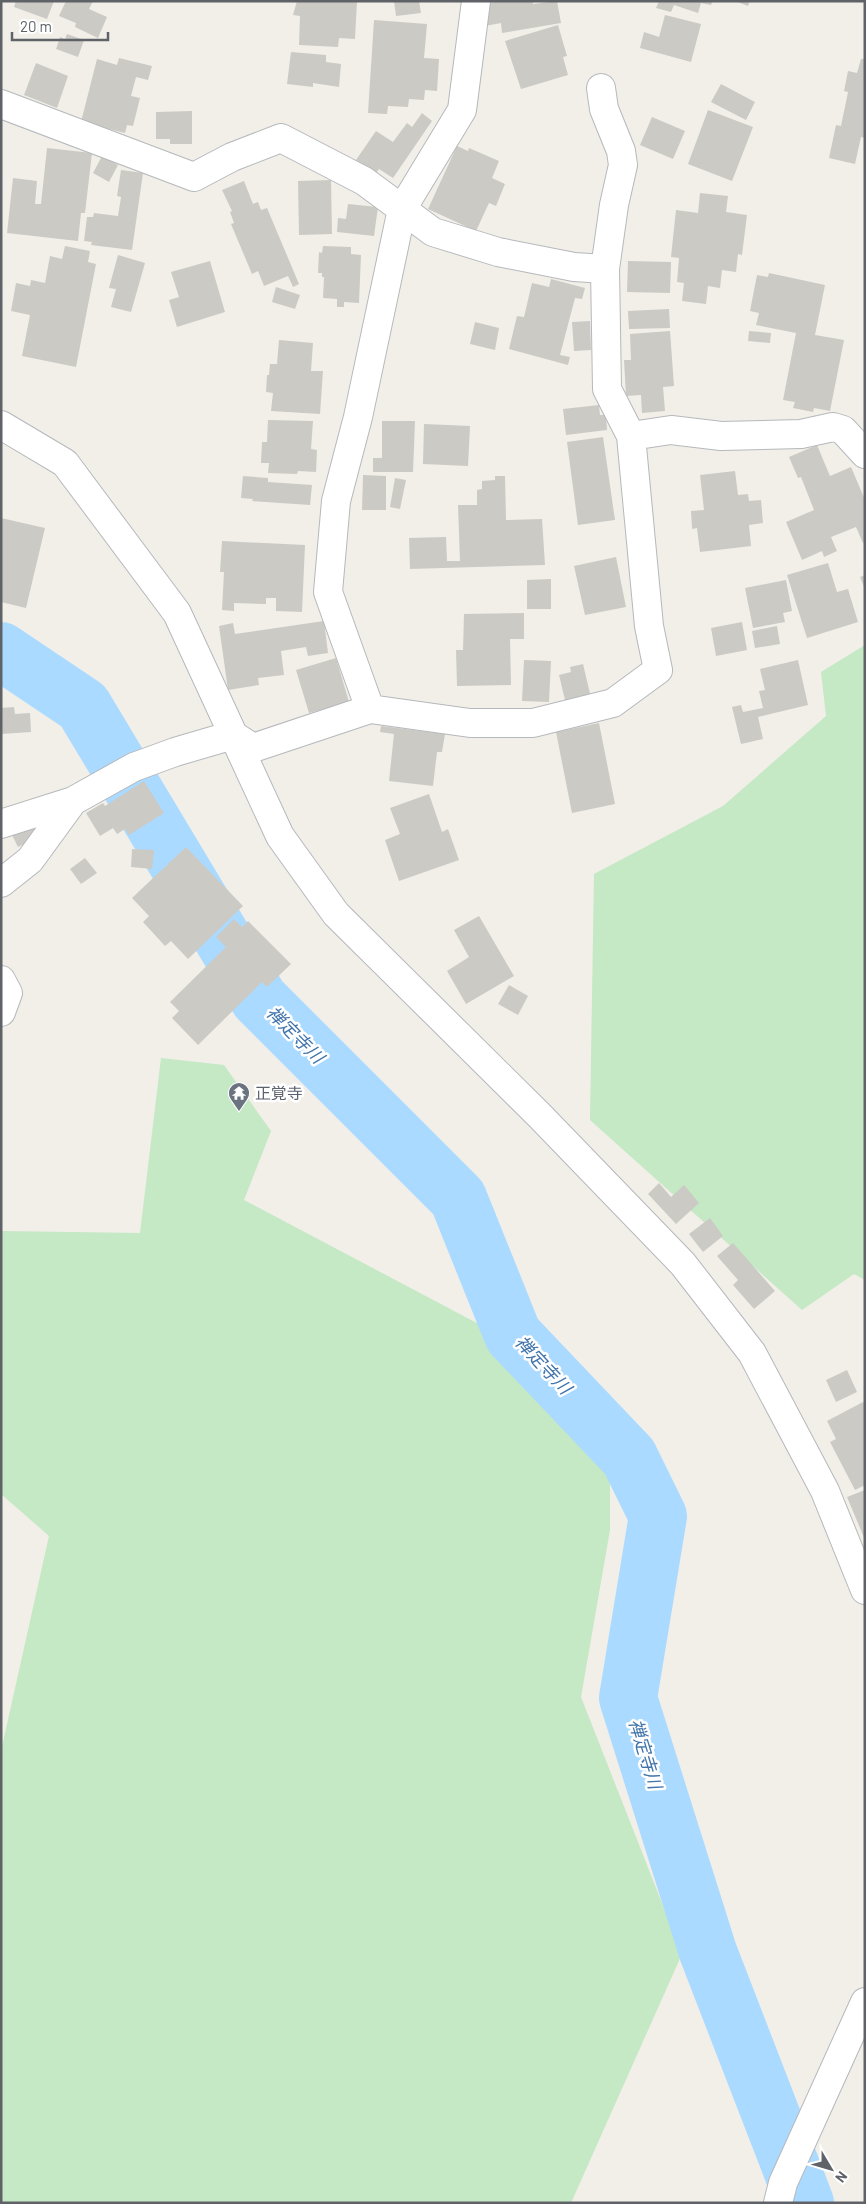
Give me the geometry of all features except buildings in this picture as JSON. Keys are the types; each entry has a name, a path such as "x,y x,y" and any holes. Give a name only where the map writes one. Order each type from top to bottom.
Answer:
{"street":[{"path":"370,709 328,592 336,501 358,417 402,209 462,110 476,1"},
{"path":"1,824 72,801 134,767 175,752 233,735 253,748 370,709 470,723 533,723 613,702 658,670 649,626 631,436 607,389 605,268 614,205 623,165 621,151 604,109 601,88"},
{"path":"1,104 194,177 232,157 281,138 364,181 433,232 498,252 574,267 605,268"},
{"path":"1,425 66,463 177,613 280,836 336,914 540,1116 684,1264 752,1353 825,1492 865,1590"},
{"path":"631,436 671,430 721,436 802,434 833,427 843,430 865,454"},
{"path":"1,883 30,860 72,801"},
{"path":"1,980 8,993 1,1012"},
{"path":"778,2203 783,2183 865,2002"}],"green space":[{"path":"865,645 865,1280 854,1274 802,1310 590,1120 594,874 723,806 826,716 821,672"},
{"path":"161,1058 224,1065 271,1131 244,1200 490,1330 610,1465 610,1530 581,1697 682,1954 571,2203 1,2203 1,1751 49,1536 1,1494 1,1231 140,1233"}],"waterway":[{"name":"禅定寺川","path":"1,651 83,706 259,999 458,1198 513,1335 629,1457 658,1516 628,1698 708,1952 805,2203"}],"place":[{"name":"正覚寺","path":"239,1112"}]}
